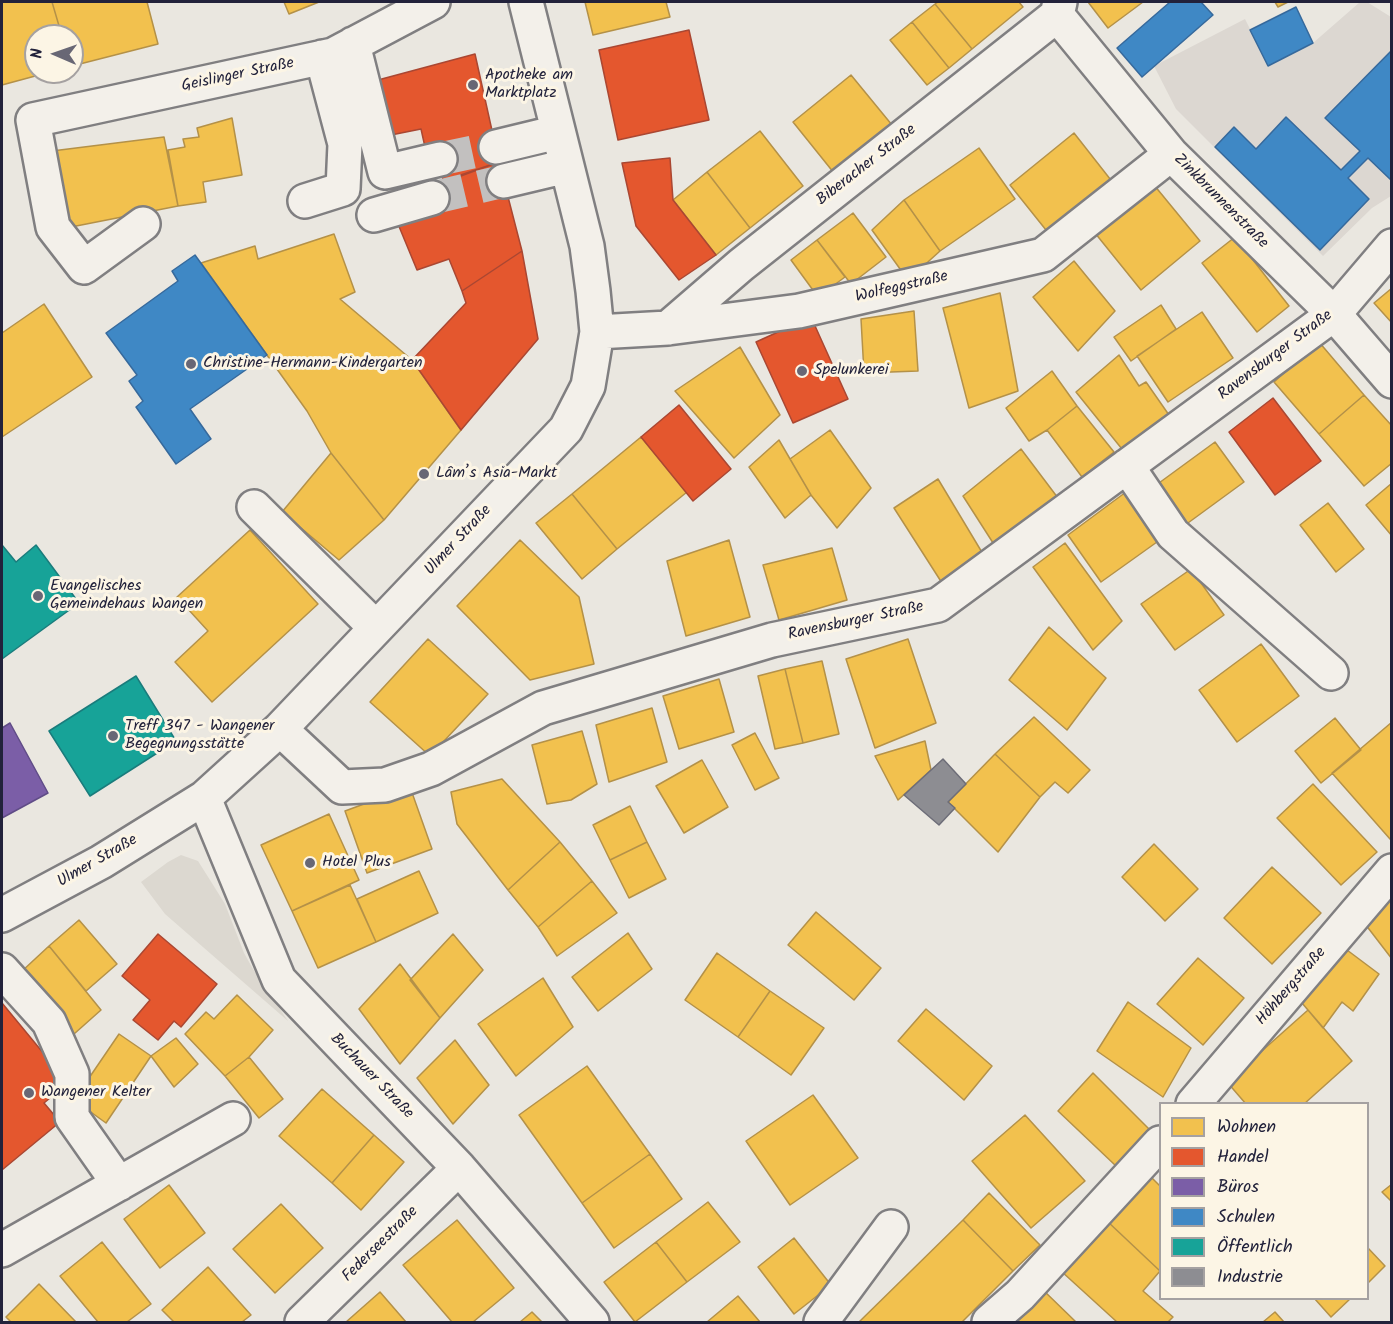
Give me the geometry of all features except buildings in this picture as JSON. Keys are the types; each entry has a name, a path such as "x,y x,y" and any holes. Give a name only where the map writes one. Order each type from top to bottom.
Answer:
{"street":[{"name":"Geislinger Straße","path":"143,224 84,267 53,227 33,120 333,55 433,2"},
{"name":"Ulmer Straße","path":"2,915 100,862 204,798 279,729 566,429 588,386 597,332 587,246 526,2"},
{"name":"Zinkbrunnenstraße","path":"1059,8 1171,154 1334,314 1392,381"},
{"name":"Biberacher Straße","path":"668,328 741,265 1059,8"},
{"path":"353,44 385,172 440,159"},
{"path":"305,201 344,189 345,144 322,57"},
{"path":"496,147 558,132"},
{"name":"Wolfeggstraße","path":"597,332 668,328 799,311 1043,255 1171,154"},
{"path":"504,181 567,166"},
{"path":"374,215 432,198"},
{"name":"Ravensburger Straße","path":"279,729 342,787 386,785 431,769 543,708 772,640 938,605 1334,314 1392,246"},
{"path":"1127,466 1173,534 1331,673"},
{"path":"254,507 376,628"},
{"name":"Buchauer Straße","path":"204,798 279,980 459,1168 592,1323"},
{"name":"Höhbergstraße","path":"1195,1102 1392,871"},
{"path":"2,970 49,1022 72,1074 72,1118 119,1184"},
{"path":"2,1250 233,1119"},
{"path":"989,1323 1020,1295 1159,1145"},
{"name":"Federseestraße","path":"302,1323 459,1168"},
{"path":"820,1323 891,1227"}],"shaded area":[{"path":"1360,2 1367,2 1391,17 1391,196 1372,208 1323,256 1176,109 1154,66 1245,19 1268,65 1313,43"},
{"path":"181,855 198,861 225,904 244,953 253,969 288,1021 165,914 141,882"}],"tunnel":[{"path":"440,159 496,147"},
{"path":"432,198 504,181"}],"place":[{"name":"Apotheke am Marktplatz","path":"473,85"},
{"name":"Christine-Hermann-Kindergarten","path":"191,364"},
{"name":"Spelunkerei","path":"802,371"},
{"name":"Lâm’s Asia-Markt","path":"424,474"},
{"name":"Evangelisches Gemeindehaus Wangen","path":"38,596"},
{"name":"Treff 347 - Wangener Begegnungsstätte","path":"113,736"},
{"name":"Hotel Plus","path":"310,863"},
{"name":"Wangener Kelter","path":"29,1093"}]}
